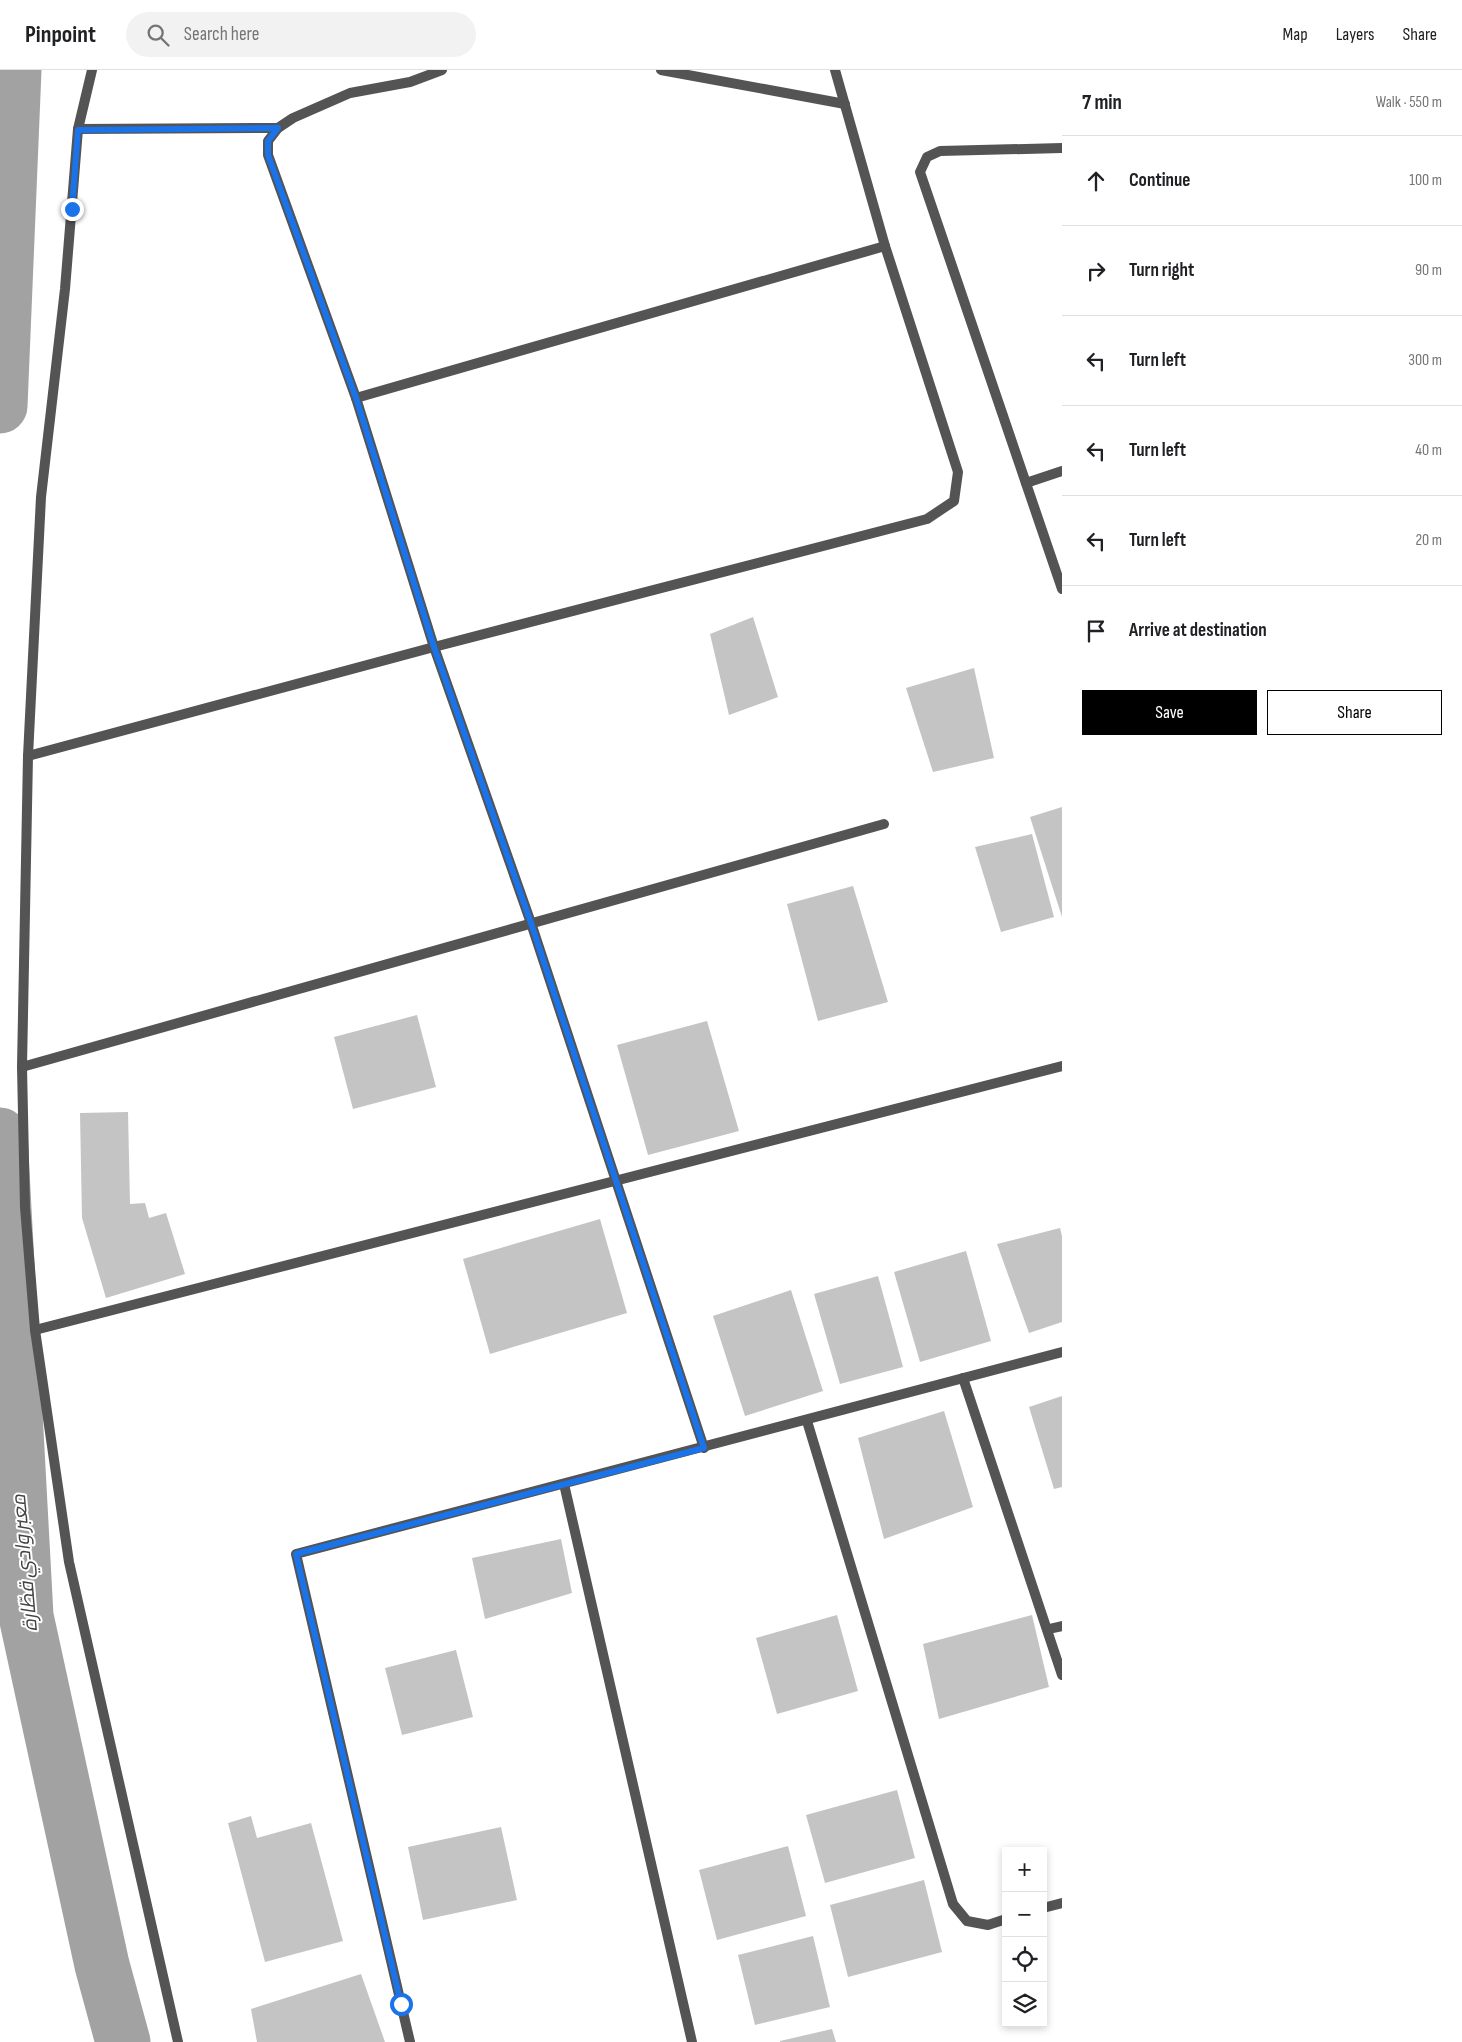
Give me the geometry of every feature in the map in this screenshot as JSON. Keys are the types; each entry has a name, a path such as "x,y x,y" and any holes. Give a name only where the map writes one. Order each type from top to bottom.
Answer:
{"street":[{"path":"92,70 78,130 65,289 41,497 28,756 22,1067 26,1207 35,1330 69,1562 178,2042"},
{"path":"442,70 410,82 350,93 293,118 278,128 268,141 268,155 356,398 434,647 531,923 704,1448"},
{"path":"661,70 844,104"},
{"path":"28,756 434,647 928,519 954,502 958,472 885,246 835,70"},
{"path":"78,130 278,128"},
{"path":"1062,148 940,151 927,157 920,172 1062,590"},
{"path":"356,398 885,246"},
{"path":"1026,483 1062,471"},
{"path":"22,1067 884,824"},
{"path":"35,1330 1062,1066"},
{"path":"410,2042 296,1554 807,1421 1062,1352"},
{"path":"963,1378 1049,1629 1062,1675"},
{"path":"807,1421 953,1904 967,1921 988,1925 1002,1920"},
{"path":"564,1484 692,2042"},
{"path":"1049,1629 1062,1626"},
{"path":"1047,1907 1062,1903"}],"building":[{"path":"753,617 778,697 729,715 710,634"},
{"path":"974,668 994,758 933,772 906,688"},
{"path":"1062,807 1062,917 1030,817"},
{"path":"1032,834 1054,917 1001,932 975,847"},
{"path":"853,886 888,1002 818,1021 787,904"},
{"path":"417,1015 436,1087 353,1109 334,1037"},
{"path":"707,1021 739,1131 648,1155 617,1045"},
{"path":"128,1112 130,1204 145,1203 149,1218 166,1213 185,1274 106,1298 82,1218 80,1113"},
{"path":"600,1219 627,1313 490,1354 463,1259"},
{"path":"1060,1228 1062,1236 1062,1322 1029,1333 997,1244"},
{"path":"966,1251 991,1341 920,1362 894,1272"},
{"path":"878,1276 903,1367 840,1384 814,1294"},
{"path":"791,1290 823,1391 745,1416 713,1316"},
{"path":"1062,1396 1062,1487 1054,1489 1029,1407"},
{"path":"944,1411 973,1507 884,1539 858,1438"},
{"path":"561,1539 572,1593 485,1619 472,1558"},
{"path":"837,1615 858,1691 777,1714 756,1638"},
{"path":"1032,1615 1049,1687 939,1719 923,1644"},
{"path":"456,1650 473,1717 402,1735 385,1668"},
{"path":"897,1790 915,1858 825,1883 806,1815"},
{"path":"251,1816 257,1838 311,1823 343,1941 265,1962 228,1823"},
{"path":"501,1827 517,1900 423,1920 408,1847"},
{"path":"788,1846 806,1916 717,1940 699,1870"},
{"path":"924,1880 942,1952 848,1977 830,1905"},
{"path":"813,1936 830,2007 755,2025 738,1955"},
{"path":"361,1974 385,2042 257,2042 251,2009"},
{"path":"832,2029 836,2042 780,2042 780,2041"}],"waterway":[{"name":"معبر وادي قطّارة","path":"0,406 14,70"},
{"name":"معبر وادي قطّارة","path":"0,1135 26,1616 102,1965 123,2042"}],"route":[{"path":"72,209 78,130 278,128 268,141 268,155 356,398 434,647 531,923 704,1448 296,1554 401,2004"}]}
